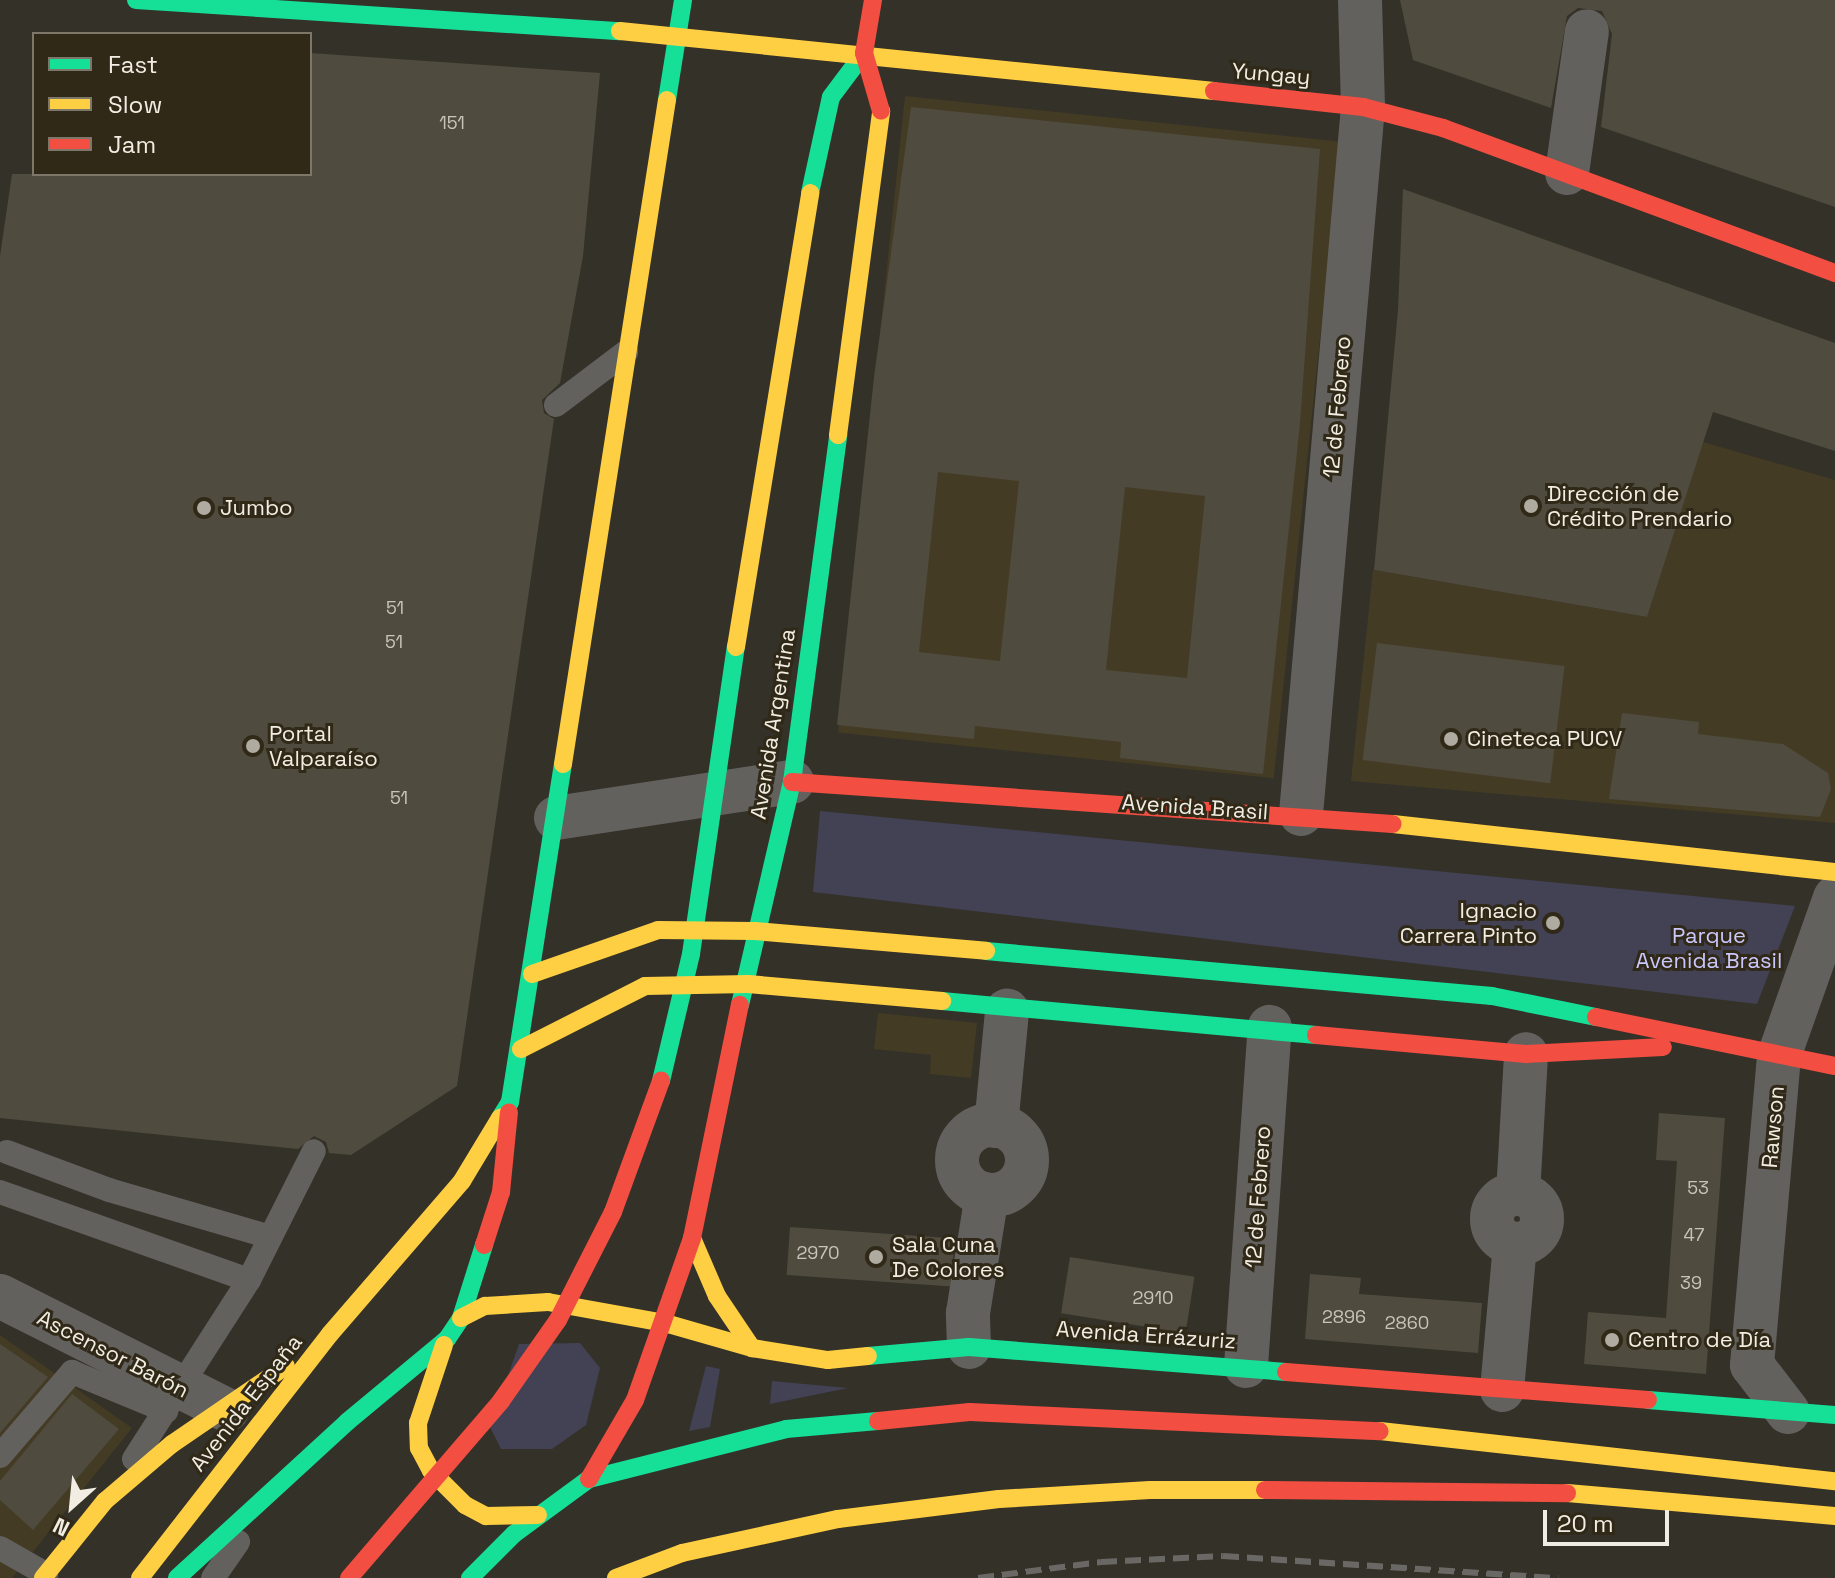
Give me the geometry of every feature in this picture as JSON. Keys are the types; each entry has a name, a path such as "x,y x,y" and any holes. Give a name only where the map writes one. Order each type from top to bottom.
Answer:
{"main road":[{"name":"Yungay","path":"136,0 677,35 864,53 1015,74 1363,107 1443,128 1835,273"},
{"path":"538,1515 486,1516 465,1505 431,1471 419,1448 422,1400 447,1339 461,1318 501,1192 510,1102 521,1049 683,0"},
{"name":"Avenida Argentina","path":"589,1479 635,1400 665,1323 692,1238 748,984 755,931 792,782 881,111 864,53 873,0"},
{"path":"349,1578 491,1413 558,1320 613,1212 658,1095 691,954 752,535 818,145 831,97 864,53"},
{"name":"Avenida Brasil","path":"792,782 1301,814 1835,872"},
{"path":"532,974 658,930 755,931 1492,996 1835,1066"},
{"path":"521,1049 645,986 748,984 1007,1011 1270,1027 1526,1054 1730,1044"},
{"name":"Avenida España","path":"140,1578 330,1334 462,1181 510,1102"},
{"path":"692,1238 723,1305 752,1348"},
{"name":"Avenida Errázuriz","path":"461,1318 485,1306 548,1302 665,1323 752,1348 828,1360 969,1347 1246,1366 1502,1390 1835,1415"},
{"path":"44,1576 105,1501 172,1444 227,1410 330,1334"},
{"path":"177,1578 263,1503 347,1422 447,1339"},
{"path":"470,1578 514,1534 589,1479 786,1429 970,1412 1372,1430 1835,1481"},
{"path":"616,1578 750,1536 999,1499 1150,1490 1543,1491 1835,1516"}],"street":[{"name":"12 de Febrero","path":"1301,814 1363,107 1360,0"},
{"path":"1567,173 1587,31"},
{"name":"Avenida Brasil","path":"556,818 792,782"},
{"name":"Rawson","path":"1752,1365 1779,1056 1835,898"},
{"path":"969,1347 968,1313 987,1195 1009,1191 1026,1165 1016,1135 996,1126 1007,1011"},
{"name":"12 de Febrero","path":"1246,1366 1270,1027"},
{"path":"1502,1390 1515,1244 1537,1235 1542,1220 1533,1199 1518,1194 1526,1054"},
{"name":"Ascensor Barón","path":"0,1296 172,1400 227,1410"},
{"path":"1699,1404 1752,1365 1788,1412"}],"lane":[{"path":"556,405 628,351"},
{"path":"105,1501 249,1280 267,1236 314,1151"},
{"path":"7,1152 109,1190 267,1236"},
{"path":"0,1192 249,1280"},
{"path":"0,1456 72,1372 172,1400"},
{"path":"213,1578 263,1503"},
{"path":"445,1578 514,1534"},
{"path":"0,1548 44,1576"}],"shaded area":[{"path":"905,96 1341,142 1274,778 838,732"},
{"path":"1703,442 1835,480 1835,823 1351,781 1373,570 1647,617"},
{"path":"878,1013 977,1023 971,1078 930,1074 931,1055 874,1049"},
{"path":"0,1335 132,1428 12,1578 0,1578"}],"green space":[{"name":"Parque Avenida Brasil","path":"820,811 1795,906 1757,1004 813,892"},
{"path":"580,1343 600,1368 586,1425 552,1449 501,1449 490,1427 519,1344"},
{"path":"706,1366 720,1369 710,1427 689,1431"},
{"path":"772,1381 848,1388 770,1404"}],"building":[{"path":"1400,0 1835,0 1835,207 1601,127 1612,34 1602,11 1578,8 1567,16 1551,108 1413,60"},
{"name":"Portal Valparaíso","path":"312,53 600,73 583,256 560,383 542,400 544,413 554,419 457,1086 351,1155 329,1153 326,1142 314,1136 298,1149 0,1118 0,256 12,174 312,176"},
{"path":"911,107 1320,149 1300,423 1263,774 1120,758 1121,742 975,726 974,739 837,725 874,377","holes":["938,472 1019,481 1000,661 919,652","1125,487 1205,496 1187,678 1106,670"]},
{"path":"1403,189 1835,343 1835,451 1713,412 1647,617 1374,570 1398,310"},
{"path":"1377,643 1565,666 1550,783 1363,760"},
{"path":"1622,713 1699,722 1698,734 1783,744 1828,773 1831,789 1820,817 1609,799"},
{"path":"1659,1113 1725,1118 1706,1374 1584,1364 1588,1312 1666,1318 1677,1161 1656,1160"},
{"path":"790,1227 955,1239 951,1286 787,1275"},
{"path":"1070,1257 1194,1277 1186,1333 1061,1313"},
{"path":"1310,1274 1361,1278 1359,1294 1482,1303 1478,1353 1305,1339"},
{"path":"0,1344 48,1377 0,1433"},
{"path":"72,1394 119,1429 33,1530 0,1500 0,1481"}],"railway":[{"path":"978,1578 1101,1562 1223,1556 1558,1578"}],"traffic: fast":[{"path":"136,0 620,31"},
{"path":"667,100 683,0"},
{"path":"810,193 831,97 864,53"},
{"path":"740,1005 792,782 838,435"},
{"path":"661,1081 691,954 736,647"},
{"path":"500,1118 510,1102 563,764"},
{"path":"986,951 1492,996 1596,1017"},
{"path":"942,1001 1316,1035"},
{"path":"177,1578 347,1422 447,1339 461,1318 484,1245"},
{"path":"868,1356 969,1347 1286,1372"},
{"path":"1648,1400 1835,1415"},
{"path":"470,1578 514,1534 589,1479 786,1429 878,1421"}],"traffic: slow":[{"path":"620,31 1214,91"},
{"path":"563,764 667,100"},
{"path":"838,435 881,111"},
{"path":"736,647 810,193"},
{"path":"1393,824 1835,872"},
{"path":"532,974 658,930 755,931 986,951"},
{"path":"521,1049 645,986 748,984 942,1001"},
{"path":"140,1578 330,1334 462,1181 500,1118"},
{"path":"692,1238 717,1296 752,1348"},
{"path":"461,1318 485,1306 548,1302 665,1323 752,1348 828,1360 868,1356"},
{"path":"444,1345 418,1423 419,1448 431,1471 465,1505 486,1516 538,1515"},
{"path":"43,1578 105,1501 172,1444 286,1366"},
{"path":"1380,1431 1835,1481"},
{"path":"616,1578 682,1553 838,1519 999,1499 1150,1490 1265,1490"},
{"path":"1567,1493 1835,1516"}],"traffic: jam":[{"path":"873,0 864,53 881,111"},
{"path":"1214,91 1363,107 1443,128 1835,273"},
{"path":"792,782 1393,824"},
{"path":"589,1479 635,1400 692,1238 740,1005"},
{"path":"1596,1017 1835,1066"},
{"path":"1316,1035 1526,1054 1663,1047"},
{"path":"349,1578 501,1401 558,1320 613,1212 661,1081"},
{"path":"484,1245 501,1192 509,1112"},
{"path":"1286,1372 1648,1400"},
{"path":"878,1421 970,1412 1380,1431"},
{"path":"1265,1490 1567,1493"}],"place":[{"name":"Dirección de Crédito Prendario","path":"1531,506"},
{"name":"Jumbo","path":"204,508"},
{"name":"Cineteca PUCV","path":"1451,739"},
{"name":"Portal Valparaíso","path":"253,746"},
{"name":"Ignacio Carrera Pinto","path":"1553,923"},
{"name":"Sala Cuna De Colores","path":"876,1257"},
{"name":"Centro de Día","path":"1612,1340"}]}
